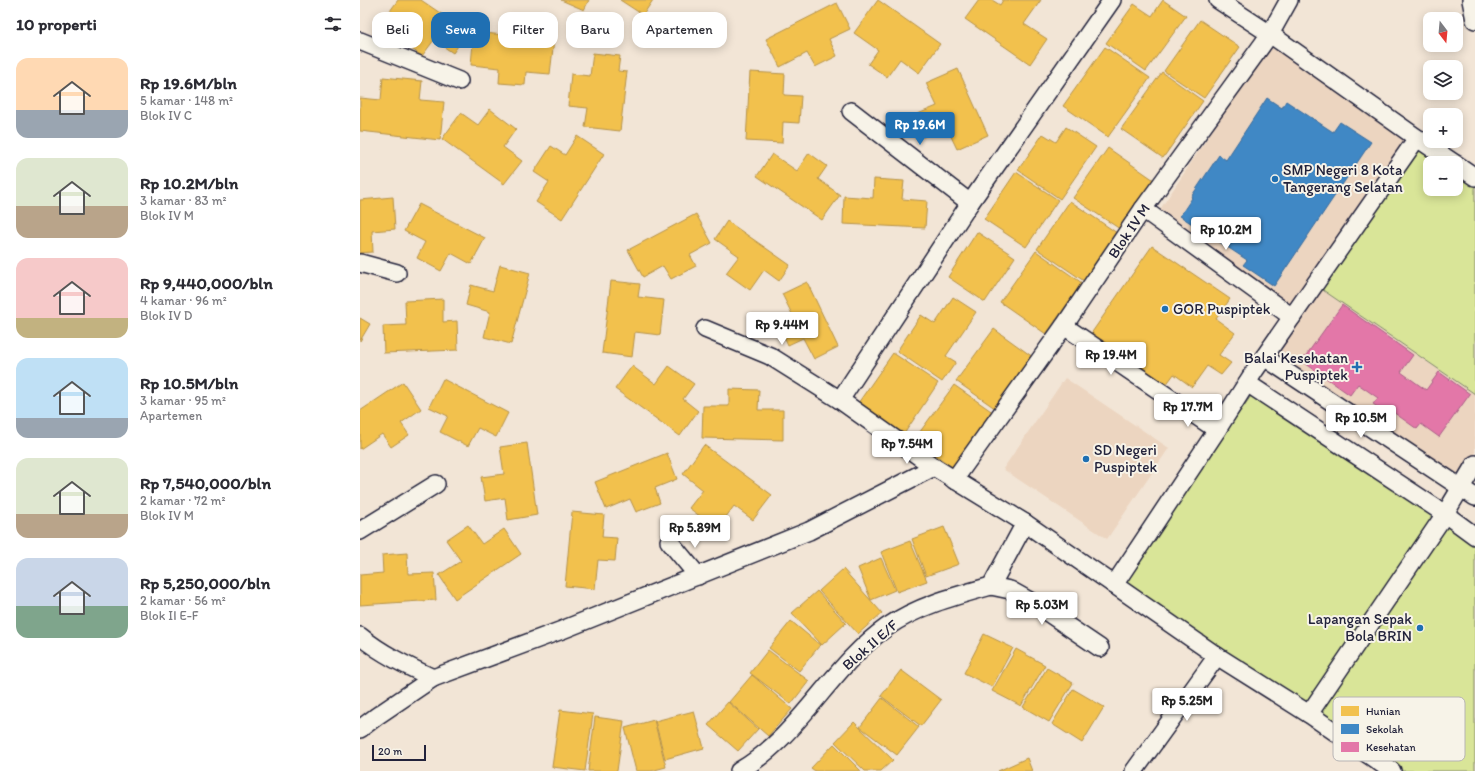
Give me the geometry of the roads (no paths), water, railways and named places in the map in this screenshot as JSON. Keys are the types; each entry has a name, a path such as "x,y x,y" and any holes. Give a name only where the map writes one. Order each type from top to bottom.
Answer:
{"street":[{"path":"840,400 970,203 1110,0"},
{"path":"1218,0 1270,34 1443,156"},
{"name":"Blok IV M","path":"954,480 1064,326 1143,209 1270,34 1289,0"},
{"path":"1470,0 1475,20"},
{"path":"360,41 459,81"},
{"path":"851,111 970,203"},
{"path":"1114,585 1264,357 1417,138"},
{"path":"1463,169 1475,176"},
{"path":"1143,209 1292,317"},
{"path":"360,263 397,273"},
{"path":"1064,326 1217,430"},
{"path":"705,329 770,356 840,400 934,467 1025,523 1217,656 1333,730"},
{"path":"1264,357 1475,497"},
{"path":"1247,383 1445,514 1475,536"},
{"path":"1309,714 1445,514 1475,464"},
{"path":"360,729 433,678 562,630 809,531 934,467"},
{"path":"360,531 436,484"},
{"path":"1025,523 991,586 1010,590 1035,604 1100,648"},
{"path":"669,541 698,576"},
{"name":"Blok II E/F","path":"739,771 755,762 776,744 835,676 862,648 886,628 907,614 953,597 991,586"},
{"path":"360,636 372,646 393,659 433,678"},
{"path":"1134,771 1217,656"},
{"path":"1377,761 1392,771"}],"place":[{"name":"SMP Negeri 8 Kota Tangerang Selatan","path":"1275,179"},
{"name":"GOR Puspiptek","path":"1165,309"},
{"name":"Balai Kesehatan Puspiptek","path":"1357,367"},
{"name":"SD Negeri Puspiptek","path":"1086,459"},
{"name":"Lapangan Sepak Bola BRIN","path":"1420,628"}]}
